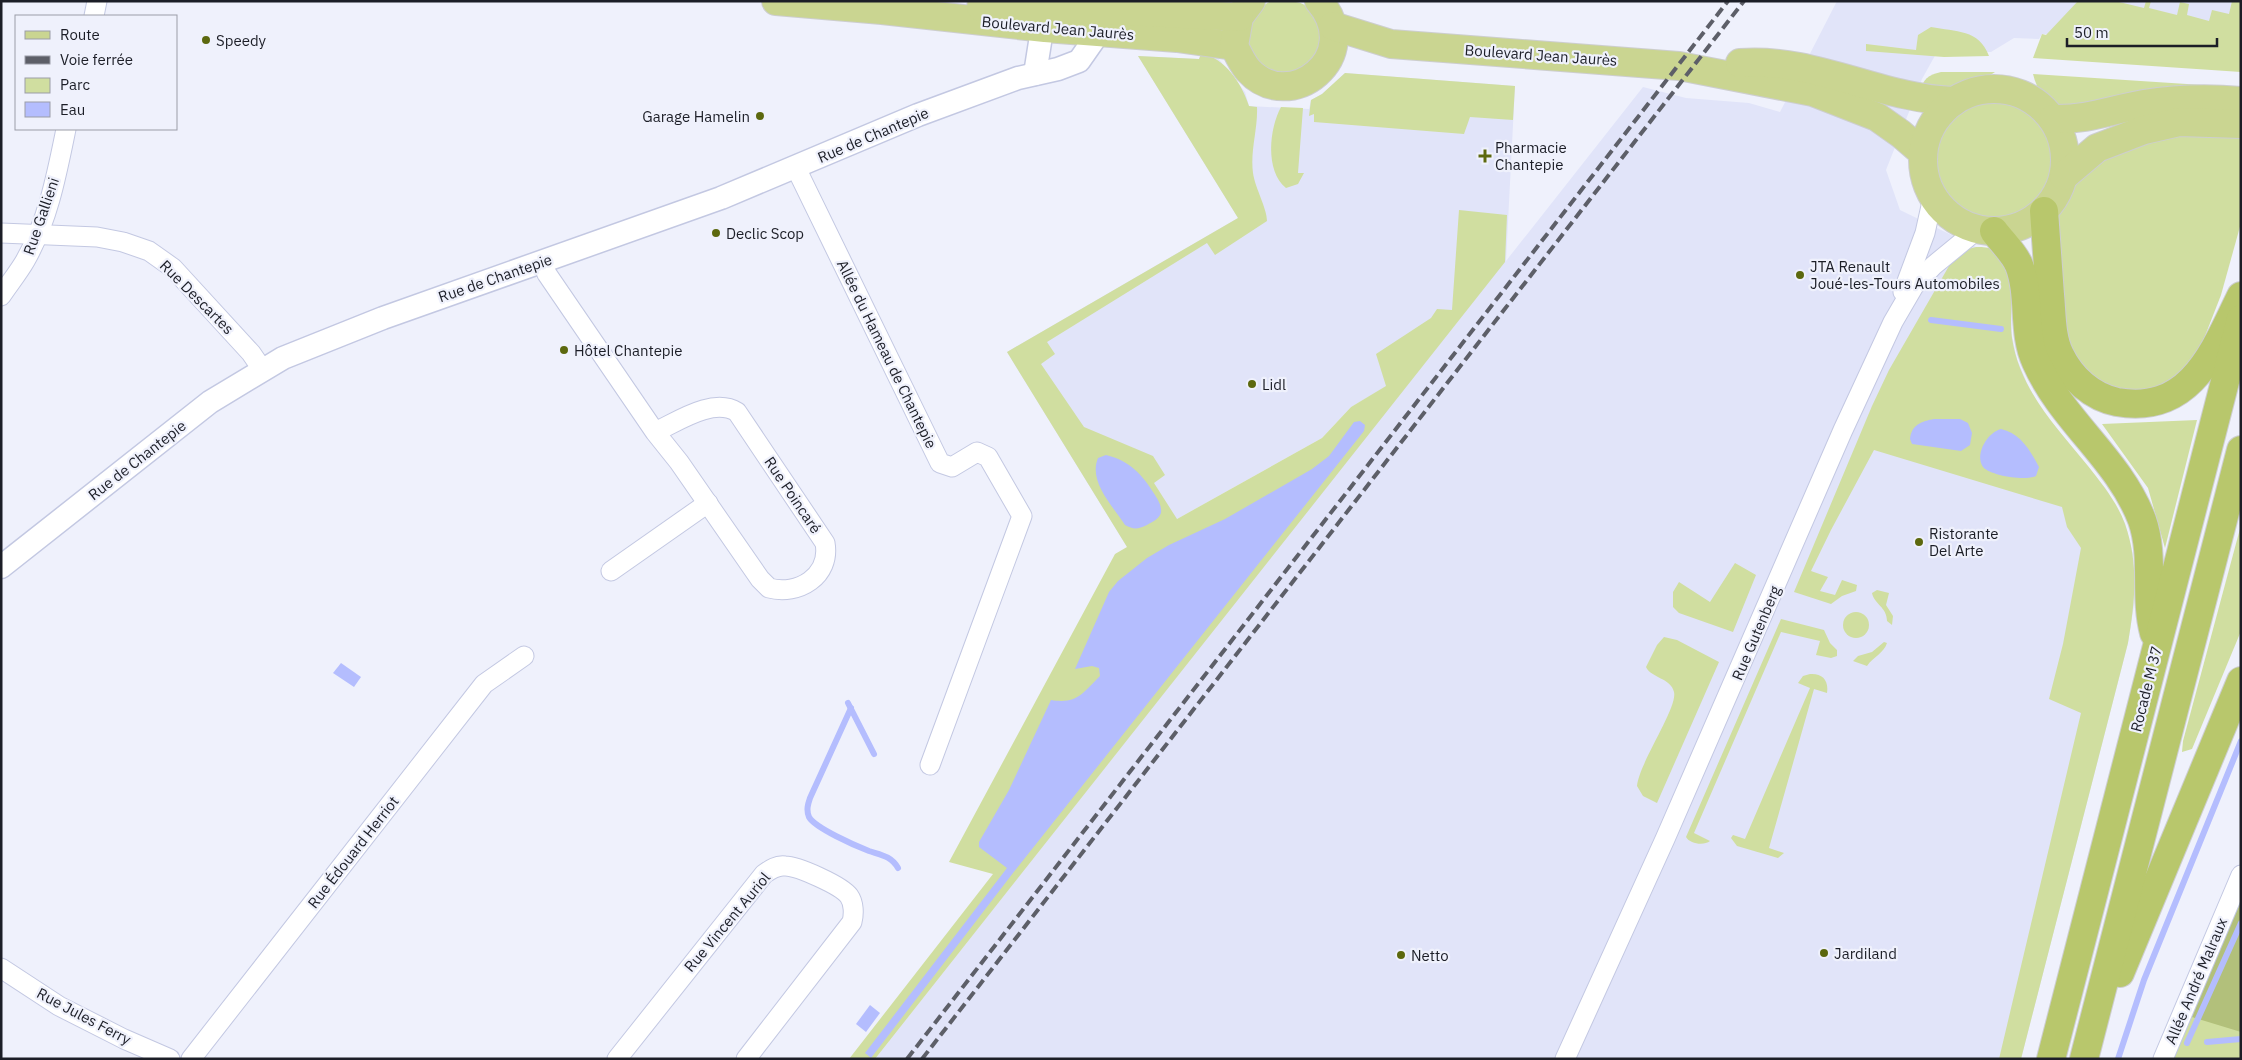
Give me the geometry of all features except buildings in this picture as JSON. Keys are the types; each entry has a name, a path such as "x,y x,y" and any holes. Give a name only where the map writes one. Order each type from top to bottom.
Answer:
{"highway":[{"path":"2044,211 2053,333 2059,354 2073,376 2090,390 2110,400 2133,404 2155,403 2173,395 2191,381 2206,362 2241,296"},
{"path":"1986,230 2018,264 2023,282 2028,330 2035,361 2052,390 2120,477 2141,518 2146,534 2150,562 2150,618 2157,646"},
{"name":"Rocade M 37","path":"2051,1059 2241,319"},
{"path":"2084,1059 2241,450"},
{"path":"2084,1059 2241,681"}],"main road":[{"name":"Boulevard Jean Jaurès","path":"776,1 882,10 1052,17 1245,9"},
{"path":"1245,9 1234,46 1248,70 1258,78 1270,84 1286,86 1300,84 1314,76 1325,66 1335,42 1327,10"},
{"name":"Boulevard Jean Jaurès","path":"1327,10 1390,44"},
{"name":"Boulevard Jean Jaurès","path":"1052,17 1096,32 1177,38 1234,46"},
{"name":"Boulevard Jean Jaurès","path":"1329,58 1390,44 1691,68 1828,96 1876,117 1902,134 1922,153"},
{"name":"Boulevard Jean Jaurès","path":"1691,68 1749,62 1802,67 1832,73 1915,97 1954,101"},
{"path":"2007,89 2037,103 2053,119 2062,137 2066,156 2064,176 2056,195 2044,211 2030,222 2012,229 1986,230 1962,224 1948,215 1933,197 1924,176 1922,153 1928,133 1938,115 1954,101 1974,91 2007,89"},
{"path":"2053,119 2082,119 2152,104 2236,112"},
{"path":"2064,176 2097,148 2144,130 2236,112"}],"street":[{"path":"1035,74 1040,36 1052,17"},
{"name":"Rue de Chantepie","path":"1,567 210,402 283,358 383,318 721,198 918,115 1035,74 1058,69 1080,61 1093,41 1096,32"},
{"name":"Rue Gallieni","path":"1,296 25,261 37,235 49,201 66,130"},
{"name":"Allée du Hameau de Chantepie","path":"796,168 940,463 952,467 977,452 988,457 1022,516 930,765"},
{"path":"1893,322 1924,232 1933,197"},
{"name":"Rue Gutenberg","path":"1565,1059 1654,864 1893,322 1914,286 1933,266 1986,230"},
{"name":"Rue Descartes","path":"1,233 97,237 123,242 149,251 172,268 251,353 262,369"},
{"name":"Rue Poincaré","path":"542,262 547,274 655,432 679,462 760,579 769,588 789,590 806,584 815,577 825,561 827,554 825,543 737,412 730,407 707,408 655,432"},
{"path":"611,571 708,503"},
{"name":"Rue Édouard Herriot","path":"191,1059 484,684 524,656"},
{"name":"Rue Vincent Auriol","path":"617,1059 764,874 774,867 784,865 794,867 839,888 849,895 854,914 852,922 746,1059"},
{"name":"Allée André Malraux","path":"2163,1059 2241,875"},
{"name":"Rue Jules Ferry","path":"1,968 75,1014 170,1059"}],"shaded area":[{"path":"1837,1 2241,1 2241,44 2042,34 2039,39 2014,38 1991,52 1937,52 1922,79 1886,170 1900,210 1976,247 1991,249 2011,280 2012,336 2017,359 2027,383 2040,408 2106,489 2125,523 2133,554 2135,599 2128,643 2021,1059 875,1059 1420,368 1351,407 1322,438 1127,547 1007,352 1238,218 1138,56 1199,59 1201,54 1218,58 1245,92 1249,106 1309,109 1311,100 1322,94 1345,73 1515,86 1506,261 1643,87 1686,98 1749,103 1780,112"}],"green space":[{"path":"1271,1 1290,1 1307,6 1323,25 1317,60 1284,76 1260,66 1252,56 1249,47 1248,38 1252,21 1256,13"},
{"path":"2078,1 2115,1 2144,8 2146,1 2151,1 2149,8 2177,15 2180,2 2189,4 2187,15 2209,21 2212,10 2229,14 2232,1 2241,1 2241,72 2033,58 2042,34 2046,35"},
{"path":"1931,27 1958,31 1973,36 1985,47 1989,56 1944,57 1866,51 1866,44 1916,50 1918,35"},
{"path":"1201,54 1218,60 1225,66 1242,89 1249,106 1257,107 1252,164 1267,221 1215,255 1207,243 1047,342 1055,354 1041,364 1084,427 1153,456 1165,475 1154,483 1177,519 1322,438 1351,407 1386,386 1376,354 1431,318 1437,309 1452,310 1459,210 1507,215 1505,262 875,1059 849,1059 993,874 949,862 1115,554 1127,547 1007,352 1238,218 1138,56 1199,59"},
{"path":"1941,72 1995,72 1989,76 1952,89 1920,92 1927,78"},
{"path":"1345,73 1515,86 1513,120 1470,117 1464,134 1314,122 1314,114 1309,116 1311,100 1322,94"},
{"path":"2033,74 2233,87 2061,108 2042,94"},
{"path":"1992,102 2004,103 2015,107 2025,112 2034,120 2042,129 2047,139 2051,150 2051,174 2047,185 2042,195 2034,204 2025,212 2015,217 2004,221 1992,222 1980,221 1969,217 1959,212 1950,204 1942,195 1937,185 1933,174 1932,162 1933,150 1937,139 1942,129 1950,120 1959,112 1969,107 1980,103"},
{"path":"1281,107 1303,108 1298,173 1304,173 1298,184 1286,188 1279,181 1275,171 1271,149 1274,127"},
{"path":"2178,130 2241,136 2241,223 2221,295 2205,336 2186,371 2165,385 2136,393 2104,385 2083,370 2065,338 2057,216 2075,181 2098,155"},
{"path":"1976,247 1991,249 2004,267 2011,286 2012,338 2016,357 2023,374 2041,407 2109,493 2118,508 2129,539 2134,568 2134,598 2128,643 2021,1059 1999,1059 2081,713 2049,699 2063,644 2081,548 2067,527 2062,507 1874,450 1811,571 1828,577 1820,591 1835,595 1842,580 1857,585 1856,591 1842,596 1831,604 1794,592 1889,370 1953,259 1964,250"},
{"path":"2197,420 2165,548 2148,488 2102,424"},
{"path":"2241,525 2241,631 2192,749 2182,752 2183,741"},
{"path":"1735,563 1756,575 1733,632 1679,613 1673,607 1673,592 1679,582 1710,602"},
{"path":"1877,590 1889,593 1886,605 1893,616 1892,625 1887,621 1885,612 1873,597 1872,593"},
{"path":"1856,612 1866,615 1869,625 1866,635 1856,638 1846,635 1843,625 1846,615"},
{"path":"1781,619 1824,630 1830,643 1837,650 1837,656 1831,658 1816,655 1820,641 1781,632 1694,833 1710,841 1701,844 1694,843 1686,837"},
{"path":"1664,637 1677,640 1719,662 1657,803 1643,796 1637,786 1644,764 1665,723 1674,700 1672,687 1652,674 1646,667 1657,645"},
{"path":"1884,642 1887,643 1883,650 1867,666 1853,661 1858,656 1872,652"},
{"path":"1810,674 1824,678 1827,684 1827,693 1814,689 1769,848 1784,853 1778,858 1737,846 1731,838 1733,835 1745,839 1810,688 1798,683 1803,676"},
{"path":"2241,875 2241,1059 2163,1059"},
{"path":"2241,875 2241,1032 2182,1014"}],"water":[{"path":"1934,419 1960,419 1968,423 1972,433 1970,445 1961,451 1912,444 1910,439 1912,430 1918,424"},
{"path":"1360,421 1365,425 1364,431 1013,873 871,1058 865,1053 1007,868 979,847 979,842 1009,790 1051,700 1073,699 1083,693 1100,676 1099,668 1092,666 1075,669 1109,592 1118,581 1147,558 1169,545 1225,519 1312,469 1329,456 1354,422"},
{"path":"2001,429 2014,434 2024,443 2039,467 2036,476 2024,478 2008,477 1993,473 1983,467 1980,456 1981,450 1991,434"},
{"path":"1106,455 1122,461 1135,469 1158,501 1161,510 1159,517 1147,525 1138,528 1131,528 1125,525 1103,493 1096,476 1098,458"},
{"path":"341,663 361,677 354,687 333,673"},
{"path":"870,1005 880,1013 866,1032 856,1024"}],"waterway":[{"path":"1931,320 2001,329"},
{"path":"848,703 874,754"},
{"path":"851,708 810,798 808,814 813,821 827,831 855,845 885,856 898,868"},
{"path":"2118,1059 2144,980 2241,741"},
{"path":"2187,1043 2241,923"},
{"path":"2207,1042 2241,1039"}],"railway":[{"path":"907,1059 1728,1"},
{"path":"922,1059 1744,1"}],"place":[{"name":"Speedy","path":"206,40"},
{"name":"Garage Hamelin","path":"760,116"},
{"name":"Pharmacie Chantepie","path":"1485,156"},
{"name":"Declic Scop","path":"716,233"},
{"name":"JTA Renault Joué-les-Tours Automobiles","path":"1800,275"},
{"name":"Hôtel Chantepie","path":"564,350"},
{"name":"Lidl","path":"1252,384"},
{"name":"Ristorante Del Arte","path":"1919,542"},
{"name":"Jardiland","path":"1824,953"},
{"name":"Netto","path":"1401,955"}]}
